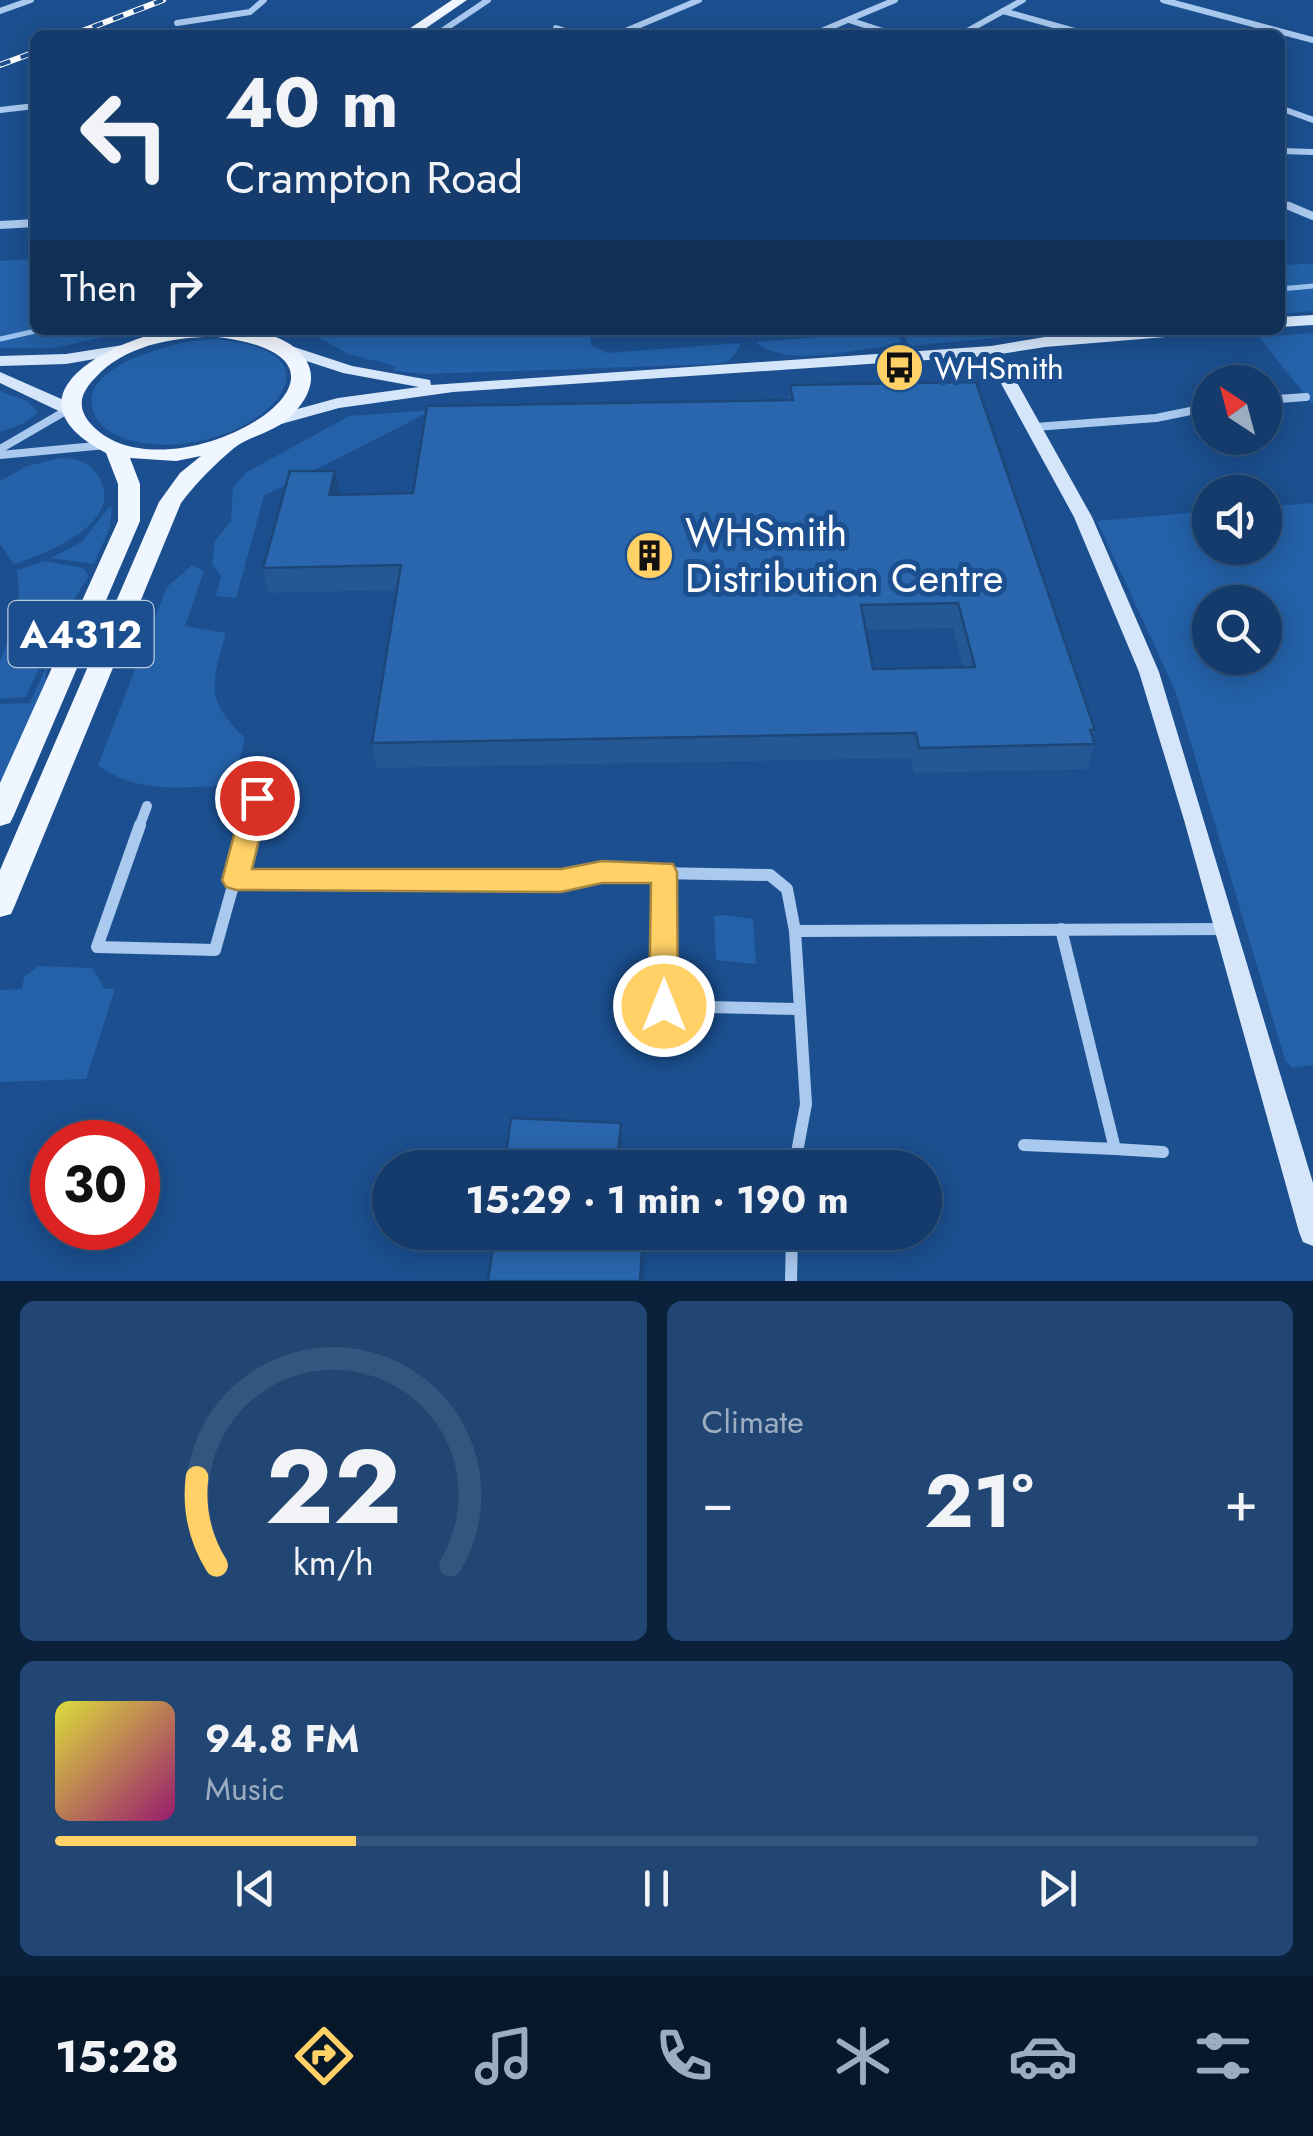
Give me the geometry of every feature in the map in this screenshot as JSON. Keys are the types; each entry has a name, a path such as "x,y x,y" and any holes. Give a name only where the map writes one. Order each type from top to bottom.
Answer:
{"main road":[{"path":"415,30 462,0"},
{"path":"1285,322 1313,320"},
{"path":"0,361 54,360 122,350 163,335"},
{"path":"264,335 285,349 348,370 453,386"},
{"path":"274,420 338,403 453,386 991,352 1032,344 1134,335"},
{"name":"A4312","path":"0,905 170,502 188,478 232,442 274,420 291,404 301,384 298,365 285,349"},
{"path":"69,408 84,376 122,350"},
{"path":"991,352 1090,532 1138,645 1190,802 1313,1232"},
{"path":"0,377 69,408 87,433 111,447"},
{"name":"A4312","path":"111,447 170,454 232,442"},
{"name":"A4312","path":"0,816 129,522 129,484 111,447"}],"street":[{"path":"0,11 31,0"},
{"path":"443,30 488,0"},
{"path":"628,30 698,0"},
{"path":"824,30 895,0"},
{"path":"970,30 1024,0"},
{"path":"1162,0 1275,30"},
{"path":"176,23 250,12 263,2"},
{"path":"1004,12 1071,30"},
{"path":"848,20 880,30"},
{"path":"556,28 562,30"},
{"path":"1285,33 1313,40"},
{"path":"0,110 30,107"},
{"path":"1285,110 1313,120"},
{"path":"1285,151 1313,152"},
{"path":"1285,204 1313,216"},
{"path":"0,226 30,223"},
{"path":"1282,399 1306,397"},
{"path":"0,452 69,408"},
{"path":"1035,428 1156,418 1192,411"},
{"path":"0,452 111,447"},
{"path":"147,806 97,947 215,950 257,798"},
{"path":"236,880 561,880 602,872 770,874 787,889 794,931 806,1104 797,1150"},
{"path":"664,872 664,1006 798,1009"},
{"path":"1061,929 1116,1149"},
{"path":"794,931 1226,929"},
{"path":"1024,1146 1163,1152"},
{"path":"791,1281 792,1250"}],"shaded area":[{"path":"30,259 30,335 114,335 53,348 0,348 0,261"},
{"path":"1313,264 1313,311 1285,314 1285,265"},
{"path":"1313,333 1313,405 1282,365 1259,337"},
{"path":"315,335 590,335 591,345 607,353 740,343 729,361 716,364 425,374 393,371 396,366 348,354"},
{"path":"897,335 902,344 806,356 787,355 756,342"},
{"path":"904,335 1023,335 910,346"},
{"path":"212,339 258,347 282,362 286,381 275,402 252,420 220,435 182,444 130,440 111,432 97,419 91,400 97,384 111,371 176,344"},
{"path":"0,391 27,401 38,413 0,432"},
{"path":"433,410 264,496 236,598 216,596 221,576 212,564 215,541 231,521 233,487 247,472 349,416"},
{"path":"61,458 81,461 93,469 104,490 103,506 94,520 64,543 14,564 0,544 0,481 27,466"},
{"path":"1313,503 1313,1069 1312,1065 1293,1068 1285,1060 1175,690 1097,521 1192,513 1192,565 1282,565 1282,506"},
{"path":"109,507 110,527 94,564 51,558 82,542"},
{"path":"45,561 83,568 89,576 59,622 26,697 0,699 0,661 20,609 17,570"},
{"path":"192,565 204,571 185,626 226,633 215,691 223,713 245,738 233,785 162,787 129,781 98,765 167,587"},
{"path":"47,665 45,688 0,785 0,704 30,703"},
{"path":"714,916 753,919 756,964 716,960"},
{"path":"38,966 92,968 105,989 115,989 86,1079 0,1082 0,990 22,989 24,977"}],"building":[{"name":"WHSmith Distribution Centre","path":"976,382 1095,730 1090,730 1095,744 919,748 916,733 372,743 401,565 263,568 290,471 335,471 329,495 413,493 427,406 793,400 790,385","holes":["958,603 975,667 873,669 861,605"]},
{"path":"511,1118 621,1123 618,1150 507,1150"},
{"path":"492,1250 642,1250 640,1281 488,1281"}],"waterway":[{"path":"1285,289 1313,286"},
{"path":"0,339 30,332"}],"railway":[{"path":"85,30 163,0"},
{"path":"0,65 30,54"}],"place":[{"name":"WHSmith","path":"899,368"},
{"name":"WHSmith Distribution Centre","path":"650,555"}],"route":[{"path":"257,798 236,880 571,880 602,872 664,872 664,1006"}]}
